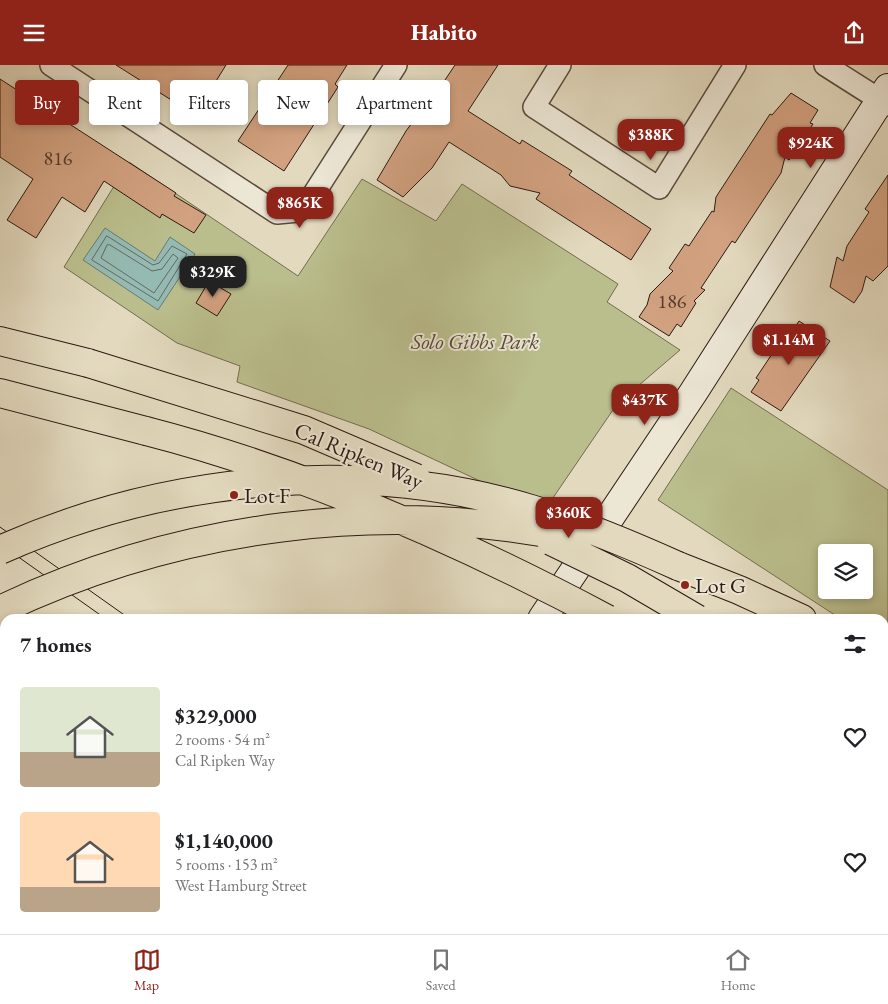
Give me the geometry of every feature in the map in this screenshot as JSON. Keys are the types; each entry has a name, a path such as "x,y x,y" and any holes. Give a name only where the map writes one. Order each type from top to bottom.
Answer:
{"highway":[{"name":"Cal Ripken Way","path":"0,341 88,363 304,430 469,502 627,578 688,614"},
{"name":"Cal Ripken Way","path":"0,393 170,437 330,492 459,544 597,614"},
{"path":"0,550 81,520 141,503 214,488 279,480 428,487 494,500 600,531 678,566 739,589 792,614"},
{"path":"0,610 36,593 152,553 223,537 278,528 348,521 430,521 514,528 599,544 678,566"}],"street":[{"path":"51,65 277,213 298,211 308,203 396,65"},
{"path":"560,65 534,107 658,188 736,65"},
{"path":"545,614 693,393 885,98 825,65"}],"green space":[{"name":"Solo Gibbs Park","path":"129,162 298,276 362,179 436,221 462,184 618,284 607,302 680,350 617,404 544,511 369,429 237,382 240,366 177,343 64,267"},
{"path":"731,388 888,490 888,614 833,614 658,500"}],"water":[{"path":"105,228 155,261 170,237 195,254 158,310 83,260"}],"building":[{"path":"116,65 226,65 217,80 170,80 170,99 160,93 160,80 140,80"},
{"path":"288,65 347,65 335,84 338,87 328,103 328,80 278,80"},
{"path":"455,65 498,65 468,111 520,144 522,140 572,171 569,175 651,229 631,260 536,199 540,193 510,186 501,175 449,142 432,168 403,197 377,180 410,125 450,125 450,80 445,80"},
{"path":"0,79 15,89 15,125 71,125 176,193 174,196 206,215 194,233 162,214 160,218 104,181 85,212 62,197 36,238 7,220 33,179 0,157"},
{"path":"791,93 818,110 810,123 813,124 789,160 785,157 781,173 735,243 732,241 701,288 705,290 694,301 696,303 681,327 677,324 669,336 639,317 647,305 650,294 673,271 669,268 685,244 689,246 712,211 714,212 716,197 770,114 772,115"},
{"path":"258,111 258,125 314,125 284,171 238,141"},
{"path":"888,175 888,266 873,281 866,276 862,291 854,303 830,287 837,257 843,261 847,246 869,212 865,209"},
{"path":"209,281 231,294 217,316 196,303"},
{"path":"799,321 830,341 781,411 751,392 759,380 756,378 780,342 784,344"}],"tram line":[{"path":"0,527 123,614"},
{"path":"0,544 99,614"}],"place":[{"name":"Lot F","path":"234,495"},
{"name":"Lot G","path":"685,585"}]}
